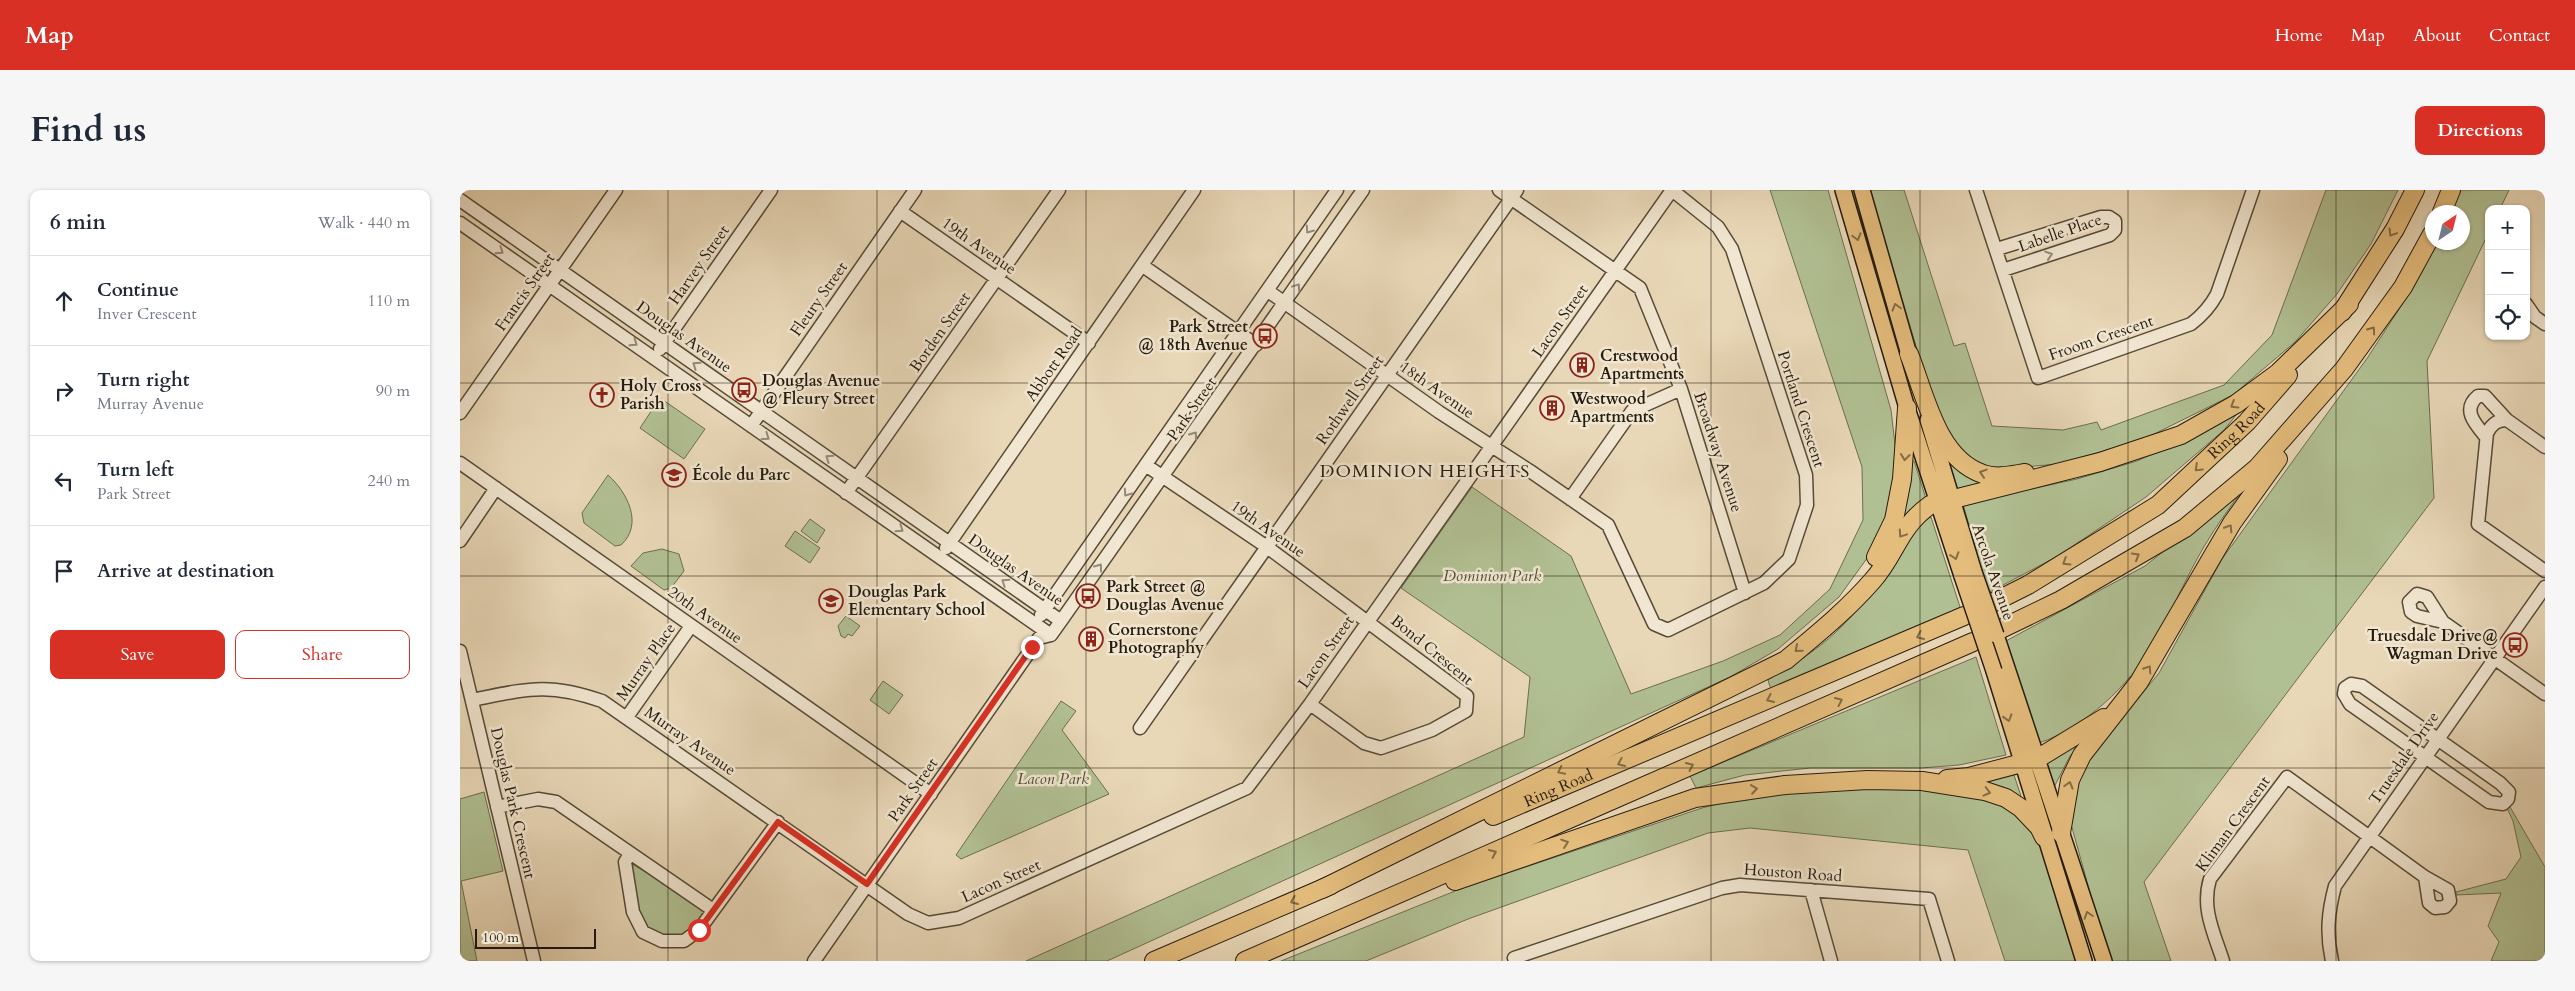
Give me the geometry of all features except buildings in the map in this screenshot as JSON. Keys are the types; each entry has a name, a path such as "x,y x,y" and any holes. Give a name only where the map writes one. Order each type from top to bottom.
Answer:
{"highway":[{"name":"Ring Road","path":"1992,603 2028,585 2158,505 2247,422 2349,304 2395,229 2415,190"},
{"path":"2445,205 2451,190"},
{"path":"1922,781 1985,790 2006,798 2053,835 2074,772 2082,755 2119,708 2160,649 2232,523 2403,287 2425,247"},
{"path":"1322,889 1786,660 1836,618 1874,579 1914,517 1944,501 1999,490 2100,462 2181,434 2236,404 2278,373 2349,304"},
{"path":"1909,354 1946,446 1962,464 1984,475 2002,476 2100,462"},
{"path":"2001,629 2061,600 2185,528 2257,468 2344,369"},
{"path":"1836,618 1873,564 1894,520 1906,454 1907,408"},
{"name":"Ring Road","path":"1154,961 1964,616"},
{"name":"Ring Road","path":"1244,961 1337,922 1973,642"},
{"path":"1337,922 1696,798 1785,785 1867,780 1922,781 1969,777 2030,761 2070,741 2119,708"}],"main road":[{"name":"Arcola Avenue","path":"1843,190 1907,408 1944,501 2030,761 2053,835 2084,961"},
{"name":"Arcola Avenue","path":"1862,190 1909,354 1944,501"},
{"name":"Arcola Avenue","path":"2053,835 2104,961"}],"street":[{"path":"460,199 465,190"},
{"name":"Francis Street","path":"460,413 616,190"},
{"name":"Fleury Street","path":"751,426 915,190"},
{"name":"Borden Street","path":"846,493 1059,190"},
{"name":"Abbott Road","path":"940,556 1194,190"},
{"name":"Park Street","path":"1035,624 1147,466 1337,190"},
{"name":"Park Street","path":"814,961 1045,636 1061,621 1164,477 1363,190"},
{"name":"Broadway Avenue","path":"1499,190 1514,194 1640,288 1681,389 1745,593"},
{"name":"Lacon Street","path":"867,884 908,914 928,923 959,918 1247,788 1369,621 1672,190"},
{"name":"Portland Crescent","path":"1491,446 1608,525 1654,624 1668,630 1764,583 1789,559 1807,506 1806,475 1732,249 1718,227 1672,190"},
{"name":"Froom Crescent","path":"1976,190 2038,378 2191,324 2200,317 2208,309 2217,294 2253,190"},
{"name":"Harvey Street","path":"654,358 764,192"},
{"name":"Rothwell Street","path":"1140,728 1514,194"},
{"name":"Douglas Avenue","path":"460,199 1061,621"},
{"name":"19th Avenue","path":"900,211 1089,343"},
{"name":"Labelle Place","path":"1997,249 2101,217 2109,217 2115,221 2115,230 2110,235 2003,270"},
{"name":"Douglas Avenue","path":"460,223 1035,624"},
{"path":"1143,266 1256,345"},
{"name":"18th Avenue","path":"1268,291 1491,446"},
{"path":"1570,499 1632,411 1681,389"},
{"path":"2486,437 2472,420 2469,409 2473,400 2478,396 2485,396 2507,420 2545,447"},
{"path":"2507,420 2495,423 2487,433 2478,524 2545,571"},
{"name":"20th Avenue","path":"460,463 931,794"},
{"name":"19th Avenue","path":"1147,466 1267,547 1369,621"},
{"path":"460,540 496,488"},
{"name":"Truesdale Drive","path":"2332,961 2328,941 2328,913 2335,886 2545,586"},
{"name":"Bond Crescent","path":"1310,704 1364,743 1381,748 1432,730 1466,711 1468,696 1369,621"},
{"path":"2442,622 2545,694"},
{"path":"1035,624 1045,636"},
{"name":"Murray Place","path":"627,717 691,626"},
{"name":"Douglas Park Crescent","path":"460,652 534,961"},
{"path":"2351,684 2362,686 2500,783 2508,792 2508,800 2503,804 2489,802 2425,756 2345,700 2346,688 2351,684"},
{"name":"Murray Avenue","path":"472,700 532,688 552,688 602,701 867,884"},
{"name":"Kliman Crescent","path":"2223,961 2206,908 2206,892 2210,879 2288,776 2369,837"},
{"path":"497,807 538,799 556,802 713,910"},
{"path":"630,854 625,862 630,895 633,912 643,932 662,941 684,941 699,930 778,822"},
{"path":"2369,837 2425,877"},
{"name":"Houston Road","path":"1515,961 1514,958 1722,888 1740,885 1929,899 1948,961"},
{"path":"1811,890 1831,961"}],"green space":[{"name":"Dominion Park","path":"1770,190 1828,190 1891,410 1898,470 1889,510 1873,550 1839,597 1778,649 1730,677 1107,961 1026,961 1524,737 1530,677 1401,588 1472,487 1571,556 1631,694 1723,661 1780,635 1830,589 1863,520 1862,467"},
{"path":"1870,190 1904,190 1954,346 1965,343 1992,426 2063,430 2097,422 2101,430 2224,385 2272,335 2326,190 2398,190 2371,244 2337,294 2295,342 2233,395 2140,441 2057,464 1993,470 1967,458 1953,446 1928,387"},
{"path":"2460,190 2509,190 2502,205 2485,205 2485,240 2427,361 2434,498 2144,882 2171,961 2109,961 2071,824 2078,771 2159,673 2222,559 2368,357 2414,286 2433,250 2470,250 2470,205 2453,205"},
{"path":"660,398 705,429 684,459 640,428"},
{"path":"2237,414 2224,430 2146,497 2058,556 1988,593 1963,504 2077,479 2137,461"},
{"path":"1944,456 1986,482 1956,490"},
{"path":"1911,460 1914,461 1927,502 1896,535"},
{"path":"608,475 627,499 632,518 628,537 621,545 615,546 584,523 582,513"},
{"path":"2246,486 2224,515 2205,545 2154,643 2132,675 2089,716 2073,727 2039,743 2004,642 2145,566"},
{"path":"1931,517 1961,610 1924,623 1771,690 1768,680 1812,652 1848,620 1881,580 1919,522"},
{"path":"810,519 825,530 817,543 801,531"},
{"path":"795,531 820,548 810,563 785,546"},
{"path":"662,549 679,554 684,571 671,588 664,590 631,566 643,553"},
{"path":"846,616 860,626 852,636 848,634 845,638 841,636 838,626"},
{"path":"1976,657 2006,755 1959,765 1921,768 1810,768 1745,775 1696,788 1690,776"},
{"path":"883,681 903,695 889,714 870,700"},
{"name":"Lacon Park","path":"1061,701 1076,711 1062,730 1109,794 961,859 956,855"},
{"path":"2089,735 2070,756 2052,791 2042,758"},
{"path":"2012,769 2021,796 2019,797 2003,787 1975,781"},
{"path":"1876,787 1956,792 1992,800 2026,823 2043,848 2077,961 2005,961 1968,850 1750,828 1708,833 1468,919 1366,961 1281,961 1460,889 1702,808 1753,795"},
{"path":"484,792 503,871 461,881 477,961 460,961 460,799"},
{"path":"2510,807 2545,867 2545,961 2491,961 2499,942 2488,926 2501,893 2456,895 2456,892 2506,879 2521,857 2513,821 2507,808"},
{"path":"632,864 708,909 695,926 681,935 674,936 656,934 645,930 636,911"}],"place":[{"name":"Park Street @ 18th Avenue","path":"1265,336"},
{"name":"Crestwood Apartments","path":"1582,365"},
{"name":"Douglas Avenue @ Fleury Street","path":"744,390"},
{"name":"Holy Cross Parish","path":"602,395"},
{"name":"Westwood Apartments","path":"1552,408"},
{"name":"École du Parc","path":"674,475"},
{"name":"Park Street @ Douglas Avenue","path":"1088,596"},
{"name":"Douglas Park Elementary School","path":"831,601"},
{"name":"Cornerstone Photography","path":"1091,639"},
{"name":"Truesdale Drive@ Wagman Drive","path":"2515,645"}],"district":[{"name":"DOMINION HEIGHTS","path":"1425,471"}],"route":[{"path":"699,930 778,822 867,884 1032,647"}]}
